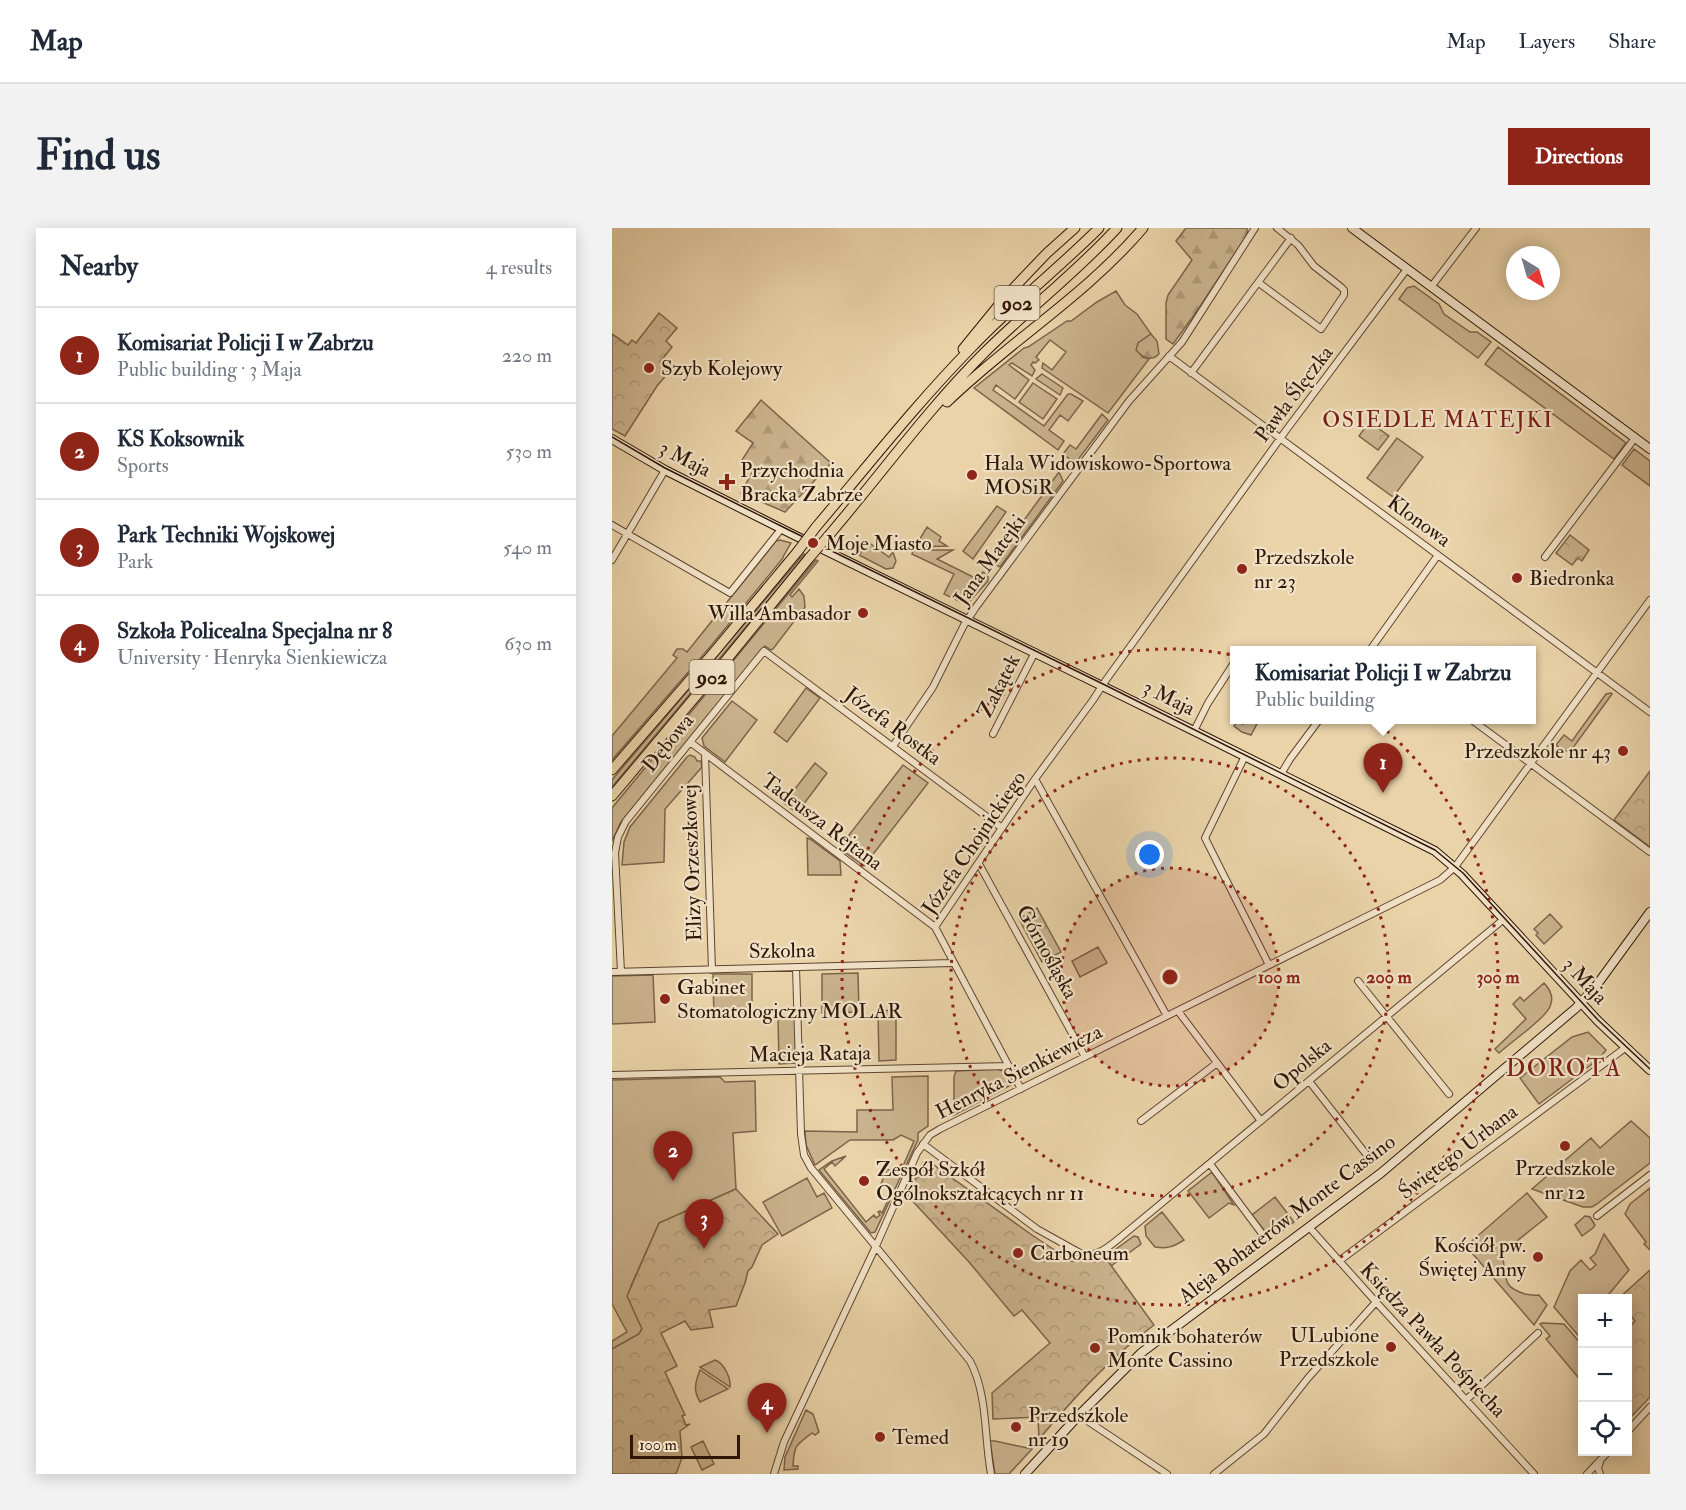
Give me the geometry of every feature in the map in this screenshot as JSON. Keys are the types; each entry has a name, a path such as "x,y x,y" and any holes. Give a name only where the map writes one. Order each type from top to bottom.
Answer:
{"main road":[{"path":"917,407 1007,295 1047,253 1075,228"},
{"name":"902","path":"612,770 708,660 917,407 992,326 1099,228"},
{"name":"902","path":"612,796 913,434 983,354 1117,228"},
{"path":"913,434 982,369 1045,321 1072,297 1112,261 1143,228"}],"street":[{"name":"Jana Matejki","path":"893,746 933,687 967,619 1119,414 1192,328 1255,228"},
{"path":"1259,282 1321,329 1342,301 1344,291 1341,287 1314,266 1291,238 1278,228"},
{"path":"1352,228 1650,449"},
{"path":"1431,287 1476,228"},
{"path":"1191,373 1291,238"},
{"name":"Pawła Ślęczka","path":"1102,685 1280,439 1407,269"},
{"name":"Klonowa","path":"1170,356 1650,712"},
{"path":"1545,557 1635,438"},
{"name":"3 Maja","path":"612,439 665,470 1414,840 1441,856 1455,867 1581,1004 1650,1070"},
{"path":"612,560 665,470"},
{"path":"612,525 730,592 782,528"},
{"path":"1376,646 1438,555"},
{"name":"Henryka Sienkiewicza","path":"774,1474 784,1442 905,1179 930,1135 1440,880 1455,867 1650,600"},
{"name":"Józefa Rostka","path":"764,651 1002,828"},
{"name":"Dębowa","path":"621,972 615,853 618,837 626,821 764,651"},
{"name":"Zakątek","path":"993,734 1035,652"},
{"path":"1194,731 1208,703 1230,669"},
{"name":"Józefa Chojnickiego","path":"1021,1089 952,963 935,927 1102,685"},
{"path":"1281,774 1316,724"},
{"path":"1477,724 1650,852"},
{"name":"Tadeusza Rejtana","path":"690,742 935,927"},
{"name":"Elizy Orzeszkowej","path":"705,754 712,970"},
{"path":"1245,756 1205,838 1269,965"},
{"path":"1035,779 1167,1016"},
{"name":"Górnośląska","path":"979,864 1085,1057"},
{"name":"Aleja Bohaterów Monte Cassino","path":"1025,1474 1116,1376 1148,1348 1381,1173 1581,1004 1645,924 1650,912"},
{"name":"Opolska","path":"923,1144 1037,1229 1076,1251 1090,1255 1099,1252 1135,1226 1504,919"},
{"name":"Szkolna","path":"612,972 952,963"},
{"path":"796,968 801,1134 804,1155 811,1168 970,1361 975,1371 983,1405 991,1474"},
{"path":"1358,981 1449,1094"},
{"path":"1178,1011 1261,1121"},
{"name":"Świętego Urbana","path":"1339,1261 1625,1048"},
{"path":"1141,1121 1217,1063"},
{"name":"Macieja Rataja","path":"612,1075 1009,1066"},
{"path":"1309,1081 1366,1154"},
{"path":"1210,1164 1266,1239"},
{"path":"1597,1216 1650,1175"},
{"name":"Księdza Pawła Pośpiecha","path":"1309,1227 1534,1474"},
{"path":"1214,1474 1264,1434 1308,1378 1376,1302"},
{"path":"1466,1400 1538,1333"},
{"path":"1632,1427 1650,1407"},
{"path":"1080,1414 1167,1474"},
{"path":"1587,1474 1602,1458"},
{"path":"1600,1474 1598,1467 1602,1458"}],"green space":[{"path":"1186,228 1247,228 1247,235 1173,344 1166,339 1166,303 1168,295 1192,260 1176,241"},
{"path":"1414,286 1439,304 1444,314 1470,332 1477,332 1491,342 1478,358 1399,299 1407,288"},
{"path":"1116,291 1125,305 1137,314 1151,334 1138,343 1142,357 1149,359 1108,413 1042,368 1043,363 1052,370 1066,352 1050,340 1036,357 1039,360 1031,365 1035,370 1032,376 1012,363 1009,365 1029,380 1015,399 996,385 993,390 1044,426 1068,394 1083,401 1068,421 1060,415 1049,430 1064,441 1058,450 974,388 1024,348 1067,321 1071,321"},
{"path":"659,313 677,328 666,341 672,347 660,362 669,372 657,386 625,436 612,429 612,334 628,345 632,340 636,343"},
{"path":"1151,334 1157,341 1159,354 1150,358 1144,357 1136,350 1138,343"},
{"path":"1498,347 1626,443 1614,459 1485,364"},
{"path":"1042,374 1063,388 1060,395 1036,379"},
{"path":"1033,383 1057,399 1043,419 1019,402"},
{"path":"761,400 831,463 785,512 741,493 754,469 742,460 753,443 736,431"},
{"path":"1102,414 1108,420 1077,461 1063,454 1070,445 1076,449"},
{"path":"1369,422 1389,436 1378,450 1359,436"},
{"path":"1397,438 1423,457 1393,497 1367,478"},
{"path":"1634,449 1650,461 1650,486 1622,465"},
{"path":"1059,472 1063,481 1000,567 993,563"},
{"path":"997,506 1006,512 973,559 963,551"},
{"path":"927,527 941,537 939,541 947,546 915,547"},
{"path":"1570,535 1589,550 1582,561 1578,558 1572,565 1556,553"},
{"path":"776,541 791,543 783,558 612,760 612,736 677,658 673,655 677,649 687,652"},
{"path":"868,542 889,557 893,552 896,561 893,568 886,569 859,555"},
{"path":"913,550 953,550 937,559 977,579 983,572 988,576 988,581 965,604 944,594 954,574 912,554"},
{"path":"804,554 806,555 612,787 612,780"},
{"path":"816,560 818,561 790,595 792,597 799,589 804,596 805,607 773,649 765,646 621,822 612,841 612,808"},
{"path":"806,688 820,698 787,742 774,732"},
{"path":"1611,693 1570,752 1556,745 1564,735 1572,741 1606,694"},
{"path":"732,701 757,720 725,762 704,746 702,738"},
{"path":"1236,724 1257,724 1251,735 1234,726"},
{"path":"690,755 697,761 701,761 702,767 665,809 664,862 622,865 624,842 630,827"},
{"path":"815,763 827,773 797,813 784,803"},
{"path":"903,765 928,783 864,866 839,848"},
{"path":"1650,771 1650,847 1614,820"},
{"path":"807,838 840,861 841,875 808,875"},
{"path":"1037,908 1061,952 1042,962 1019,919"},
{"path":"1550,914 1562,927 1544,944 1534,929"},
{"path":"1098,947 1107,963 1080,977 1072,961"},
{"path":"858,973 859,1012 822,1013 822,974"},
{"path":"713,974 752,974 752,1017 714,1018"},
{"path":"653,975 655,1022 612,1024 612,976"},
{"path":"1544,983 1552,998 1548,1010 1499,1053 1495,1049 1526,1019 1513,1004 1520,997 1524,1001"},
{"path":"896,1010 896,1060 879,1061 878,1011"},
{"path":"778,1016 795,1016 796,1063 779,1064"},
{"path":"1588,1032 1606,1050 1600,1058 1539,1104 1520,1078 1572,1037"},
{"path":"997,1069 1006,1072 1012,1082 1011,1085 954,1115 956,1071"},
{"path":"928,1076 928,1126 918,1133 918,1140 894,1191 881,1184 887,1169 899,1175 914,1141 901,1135 893,1140 850,1140 815,1165 806,1145 805,1131 857,1132 857,1110 893,1110 892,1077"},
{"path":"720,1077 725,1082 755,1081 756,1131 733,1133 736,1189 659,1223 631,1286 642,1328 639,1334 612,1349 612,1341 627,1332 612,1304 612,1080"},
{"path":"1631,1121 1650,1138 1650,1163 1597,1204 1592,1207 1583,1207 1532,1189 1591,1138 1600,1148"},
{"path":"846,1156 835,1166 832,1162 824,1169 866,1222 874,1215 876,1218 880,1215 878,1212 882,1213 891,1198 875,1232 871,1233 819,1170 832,1161"},
{"path":"923,1162 931,1163 1071,1261 1094,1261 1105,1257 1154,1325 1093,1379 1039,1439 1038,1417 993,1419 992,1393 1050,1343 1022,1310 1014,1316 969,1262 908,1196"},
{"path":"1212,1172 1234,1205 1229,1203 1209,1218 1188,1191"},
{"path":"807,1178 817,1197 824,1193 832,1208 782,1236 763,1202"},
{"path":"1650,1188 1650,1250 1625,1214 1630,1204"},
{"path":"736,1189 778,1234 762,1245 748,1271 736,1306 709,1310 713,1327 691,1330 685,1321 661,1333 677,1366 665,1372 685,1415 682,1416 686,1425 690,1424 680,1431 682,1458 676,1474 612,1474 612,1349 639,1334 642,1329 627,1296 659,1223"},
{"path":"1527,1193 1547,1217 1508,1248 1503,1261 1508,1284 1514,1290 1539,1295 1547,1305 1534,1325 1466,1246"},
{"path":"1275,1197 1294,1222 1271,1239 1252,1215"},
{"path":"1162,1212 1184,1240 1167,1248 1155,1247 1146,1236 1145,1226"},
{"path":"1585,1216 1590,1217 1595,1225 1582,1236 1575,1225"},
{"path":"1604,1234 1629,1270 1609,1294 1578,1294 1578,1335 1554,1307 1570,1271 1581,1260 1590,1270 1596,1265 1590,1258 1595,1254"},
{"path":"1134,1236 1138,1237 1141,1244 1111,1266 1105,1257"},
{"path":"1650,1270 1650,1397 1632,1416 1632,1324 1635,1321 1632,1317 1632,1294 1623,1294"},
{"path":"1540,1324 1564,1324 1578,1340 1578,1377 1546,1339 1550,1336"},
{"path":"715,1360 726,1371 730,1387 700,1367"},
{"path":"700,1370 728,1389 700,1402 696,1394 696,1386"},
{"path":"806,1410 813,1414 819,1432 815,1435 812,1433 797,1446 793,1466 798,1466 798,1469 784,1470 785,1457"},
{"path":"703,1441 714,1464 702,1470 691,1447"},
{"path":"990,1441 1032,1449 1009,1474 995,1474"}],"tram line":[{"path":"612,437 665,468 1435,850 1463,873 1598,1020 1650,1069"}],"place":[{"name":"Szyb Kolejowy","path":"649,368"},
{"name":"Hala Widowiskowo-Sportowa MOSiR","path":"972,475"},
{"name":"Przychodnia Bracka Zabrze","path":"727,482"},
{"name":"Moje Miasto","path":"813,543"},
{"name":"Przedszkole nr 23","path":"1242,569"},
{"name":"Biedronka","path":"1517,578"},
{"name":"Willa Ambasador","path":"863,613"},
{"name":"Przedszkole nr 43","path":"1623,751"},
{"name":"Komisariat Policji I w Zabrzu","path":"1383,793"},
{"name":"Gabinet Stomatologiczny MOLAR","path":"665,999"},
{"name":"Przedszkole nr 12","path":"1565,1146"},
{"name":"KS Koksownik","path":"673,1181"},
{"name":"Zespół Szkół Ogólnokształcących nr 11","path":"864,1181"},
{"name":"Park Techniki Wojskowej","path":"704,1249"},
{"name":"Carboneum","path":"1018,1253"},
{"name":"Kościół pw. Świętej Anny","path":"1538,1257"},
{"name":"ULubione Przedszkole","path":"1391,1347"},
{"name":"Pomnik bohaterów Monte Cassino","path":"1095,1348"},
{"name":"Przedszkole nr 19","path":"1016,1427"},
{"name":"Szkoła Policealna Specjalna nr 8","path":"767,1433"},
{"name":"Temed","path":"880,1437"}],"district":[{"name":"OSIEDLE MATEJKI","path":"1438,420"},
{"name":"DOROTA","path":"1564,1068"}]}
